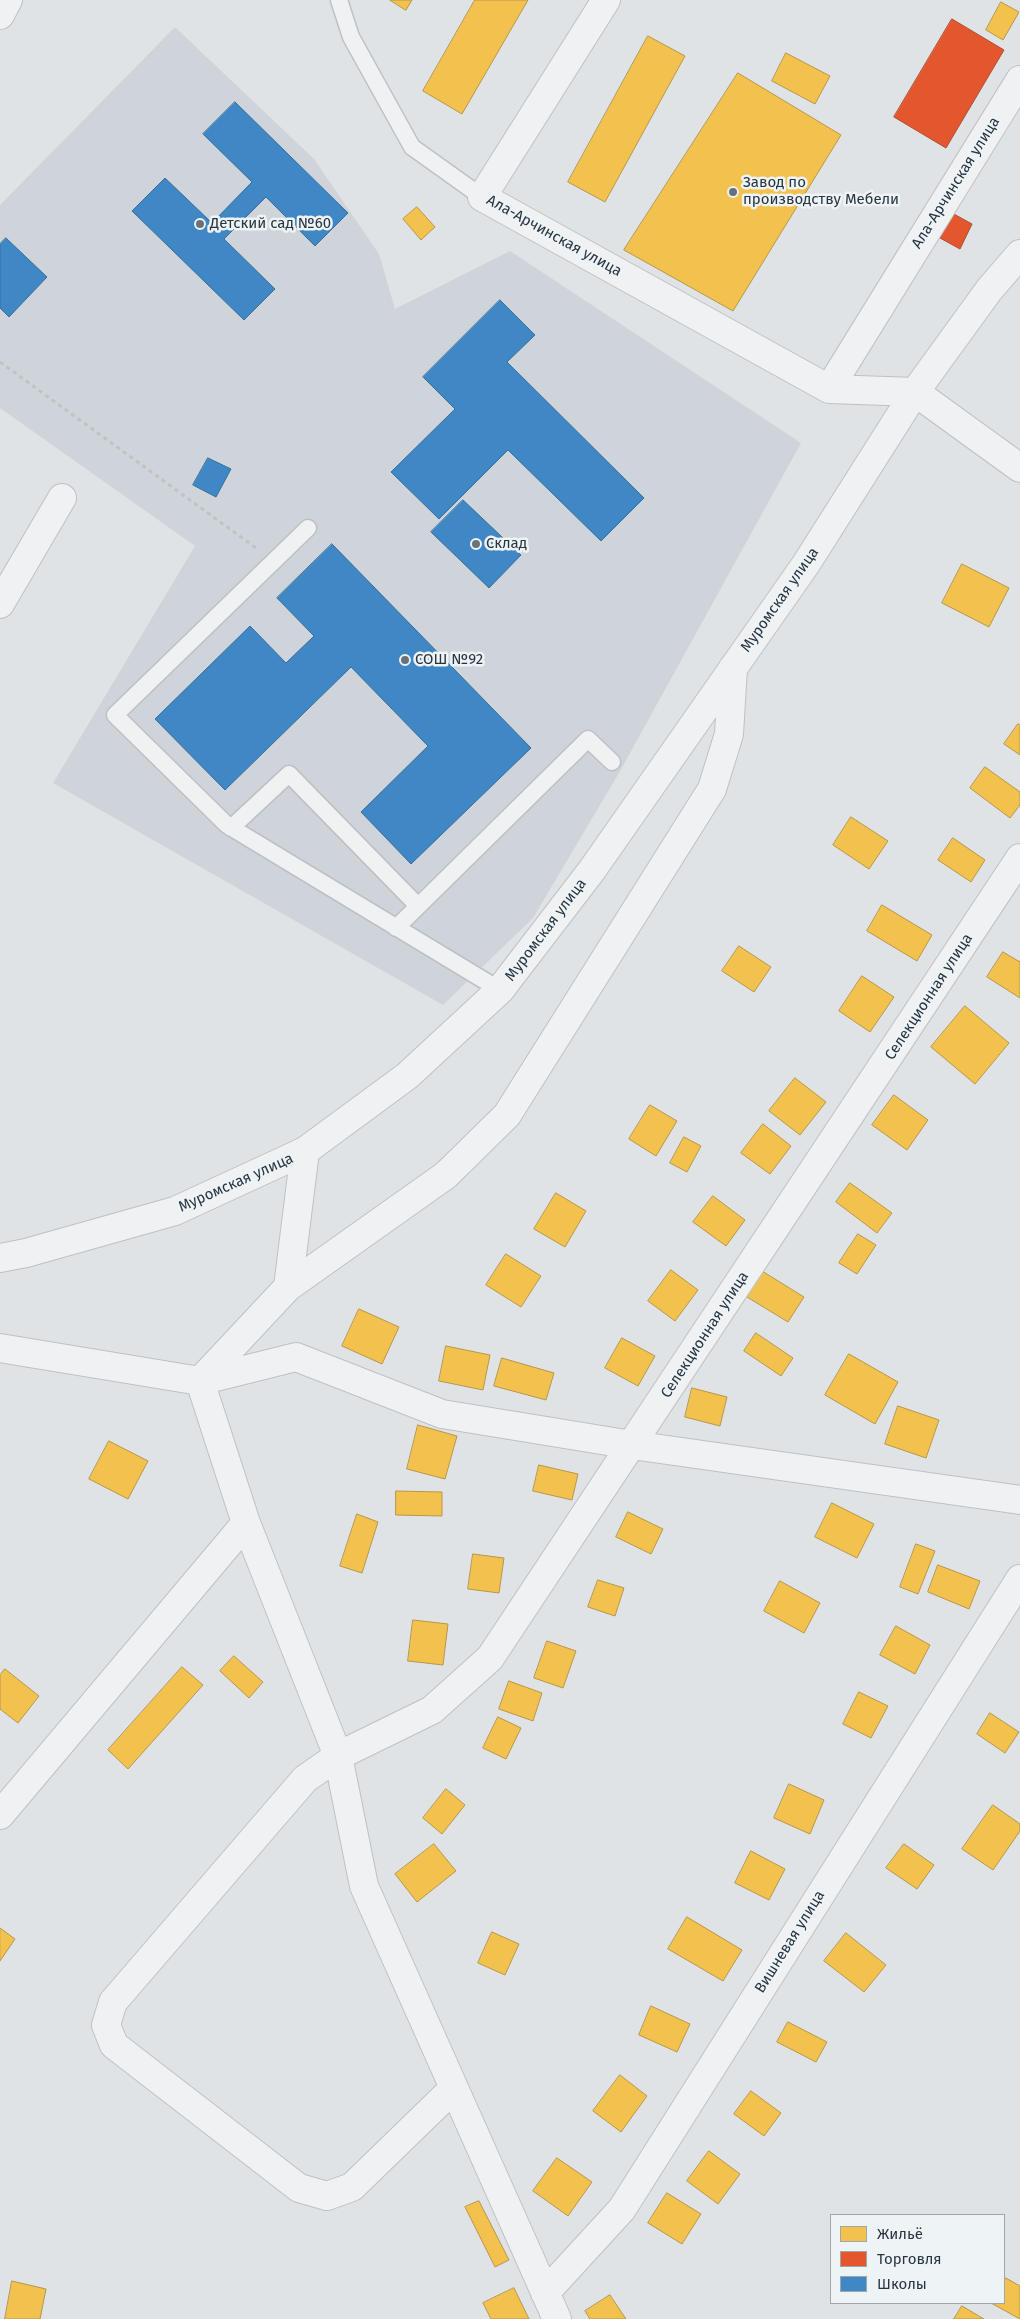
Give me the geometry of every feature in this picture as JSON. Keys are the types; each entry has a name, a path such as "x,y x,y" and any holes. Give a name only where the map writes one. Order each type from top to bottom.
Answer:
{"street":[{"path":"0,15 8,0"},
{"name":"Ала-Арчинская улица","path":"606,0 482,197 829,389 915,392"},
{"name":"Ала-Арчинская улица","path":"829,389 1020,80"},
{"path":"1020,254 989,290 915,392 1020,468"},
{"name":"Муромская улица","path":"0,1258 175,1211 305,1152 407,1076 500,990 592,870 806,564 915,392"},
{"path":"0,604 62,498"},
{"path":"200,1381 288,1287 446,1175 507,1115 712,789 730,734 733,668"},
{"name":"Селекционная улица","path":"454,2088 352,2188 327,2196 299,2188 283,2176 114,2044 106,2025 113,2002 306,1779 338,1756 432,1710 490,1658 1020,858"},
{"path":"288,1287 305,1152"},
{"path":"0,1348 200,1381 296,1357 442,1414 632,1445 1020,1500"},
{"path":"200,1381 246,1523 338,1756 364,1886 557,2319"},
{"path":"0,1815 246,1523"},
{"name":"Вишневая улица","path":"544,2293 622,2209 1020,1579"}],"lane":[{"path":"339,0 351,36 412,147 482,197"},
{"path":"308,528 115,714 231,828 500,990"},
{"path":"396,928 588,739 612,762"},
{"path":"231,828 289,774 418,906"}],"path":[{"path":"0,362 274,561"}],"shaded area":[{"name":"СОШ №92","path":"175,27 314,159 379,254 395,309 510,251 801,443 619,773 533,918 443,1005 53,783 195,546 0,408 0,205"}],"building: Жильё":[{"path":"390,0 412,0 406,10"},
{"path":"475,0 528,0 462,114 423,91"},
{"path":"1001,2 1019,12 1003,40 986,30"},
{"path":"648,36 685,56 605,202 568,182"},
{"path":"786,53 830,76 815,104 772,81"},
{"name":"Завод по производству Мебели","path":"738,73 841,135 733,311 624,250"},
{"path":"417,207 435,227 421,240 403,219"},
{"path":"962,564 1009,588 989,627 942,603"},
{"path":"1018,724 1020,725 1020,755 1004,744"},
{"path":"985,767 1020,792 1020,805 1010,818 970,788"},
{"path":"851,817 888,841 869,869 833,845"},
{"path":"953,838 985,860 971,882 938,860"},
{"path":"882,905 932,935 917,961 867,931"},
{"path":"739,946 771,967 754,992 722,971"},
{"path":"1003,952 1020,962 1020,998 987,977"},
{"path":"862,976 894,997 870,1032 839,1011"},
{"path":"965,1006 1009,1043 975,1084 931,1047"},
{"path":"795,1078 826,1102 800,1135 769,1111"},
{"path":"894,1095 928,1120 907,1150 872,1125"},
{"path":"650,1105 677,1121 656,1156 629,1139"},
{"path":"763,1124 791,1146 770,1174 741,1153"},
{"path":"684,1137 701,1146 687,1172 670,1163"},
{"path":"850,1183 892,1213 877,1233 836,1202"},
{"path":"556,1193 586,1211 565,1247 534,1229"},
{"path":"713,1196 745,1220 726,1246 693,1222"},
{"path":"858,1234 876,1245 857,1274 839,1263"},
{"path":"506,1254 541,1276 521,1307 486,1285"},
{"path":"671,1270 698,1290 675,1321 648,1301"},
{"path":"762,1271 804,1297 788,1322 747,1297"},
{"path":"359,1309 399,1327 382,1364 342,1346"},
{"path":"756,1333 793,1358 781,1376 744,1351"},
{"path":"622,1338 655,1356 638,1386 605,1368"},
{"path":"446,1346 490,1355 483,1390 439,1381"},
{"path":"849,1354 898,1382 875,1424 825,1395"},
{"path":"502,1358 554,1373 546,1400 494,1386"},
{"path":"692,1388 727,1397 720,1426 685,1417"},
{"path":"898,1406 939,1420 926,1458 885,1444"},
{"path":"418,1425 457,1436 445,1479 407,1469"},
{"path":"109,1441 148,1461 128,1499 89,1479"},
{"path":"539,1465 578,1474 572,1500 533,1491"},
{"path":"396,1491 442,1492 442,1516 396,1515"},
{"path":"832,1503 874,1524 857,1558 815,1537"},
{"path":"628,1512 663,1529 651,1554 616,1537"},
{"path":"357,1514 378,1522 362,1573 340,1566"},
{"path":"916,1544 935,1551 918,1594 900,1587"},
{"path":"473,1554 504,1558 499,1593 468,1589"},
{"path":"938,1565 980,1581 969,1609 928,1592"},
{"path":"598,1580 624,1588 615,1616 588,1607"},
{"path":"780,1581 820,1603 804,1633 764,1611"},
{"path":"413,1620 448,1624 443,1665 408,1661"},
{"path":"896,1626 930,1645 915,1674 880,1655"},
{"path":"547,1641 576,1651 563,1688 534,1678"},
{"path":"234,1656 263,1682 249,1698 220,1671"},
{"path":"182,1667 203,1685 128,1769 108,1750"},
{"path":"5,1669 39,1696 18,1723 0,1709 0,1675"},
{"path":"509,1681 542,1693 533,1721 499,1709"},
{"path":"859,1692 888,1706 871,1738 843,1724"},
{"path":"990,1713 1019,1732 1005,1753 977,1734"},
{"path":"498,1717 521,1728 506,1759 483,1748"},
{"path":"789,1784 824,1800 810,1834 774,1818"},
{"path":"446,1789 465,1805 442,1834 423,1818"},
{"path":"993,1805 1020,1824 1020,1831 993,1870 962,1849"},
{"path":"434,1844 456,1871 417,1902 395,1874"},
{"path":"904,1844 934,1865 917,1889 886,1868"},
{"path":"751,1851 785,1869 769,1900 735,1883"},
{"path":"687,1917 742,1950 723,1981 668,1949"},
{"path":"0,1928 15,1939 0,1961"},
{"path":"492,1932 519,1944 505,1975 478,1963"},
{"path":"846,1933 886,1965 864,1992 824,1961"},
{"path":"651,2006 690,2024 677,2052 639,2035"},
{"path":"788,2022 827,2042 816,2062 777,2042"},
{"path":"620,2075 647,2096 621,2132 593,2111"},
{"path":"751,2091 781,2113 764,2136 734,2114"},
{"path":"709,2151 740,2174 718,2204 687,2181"},
{"path":"557,2158 592,2182 568,2216 533,2191"},
{"path":"667,2193 701,2214 682,2244 648,2223"},
{"path":"479,2201 509,2260 495,2267 465,2207"},
{"path":"1006,2278 1020,2286 1020,2319 993,2304 1005,2304"},
{"path":"12,2281 46,2289 40,2319 5,2319"},
{"path":"514,2288 529,2319 491,2319 483,2303"},
{"path":"610,2295 626,2319 590,2319 585,2311"},
{"path":"962,2306 984,2319 954,2319"}],"building: Торговля":[{"path":"952,19 1004,50 946,148 894,117"},
{"path":"952,213 972,224 960,249 940,238"}],"building: Школы":[{"path":"235,102 348,213 315,246 266,197 224,239 275,289 244,320 132,211 165,178 212,223 252,182 203,134"},
{"path":"6,238 47,277 9,317 0,308 0,244"},
{"path":"500,300 535,335 507,362 644,498 601,541 508,450 439,519 391,472 455,409 423,377"},
{"path":"208,458 231,469 216,497 193,485"},
{"name":"Склад","path":"463,500 521,555 489,588 431,532"},
{"path":"332,544 531,748 411,864 361,812 428,746 351,667 225,790 155,719 250,626 286,663 314,636 277,598"}],"place":[{"name":"Завод по производству Мебели","path":"733,192"},
{"name":"Детский сад №60","path":"200,224"},
{"name":"Склад","path":"476,544"},
{"name":"СОШ №92","path":"405,660"}]}
